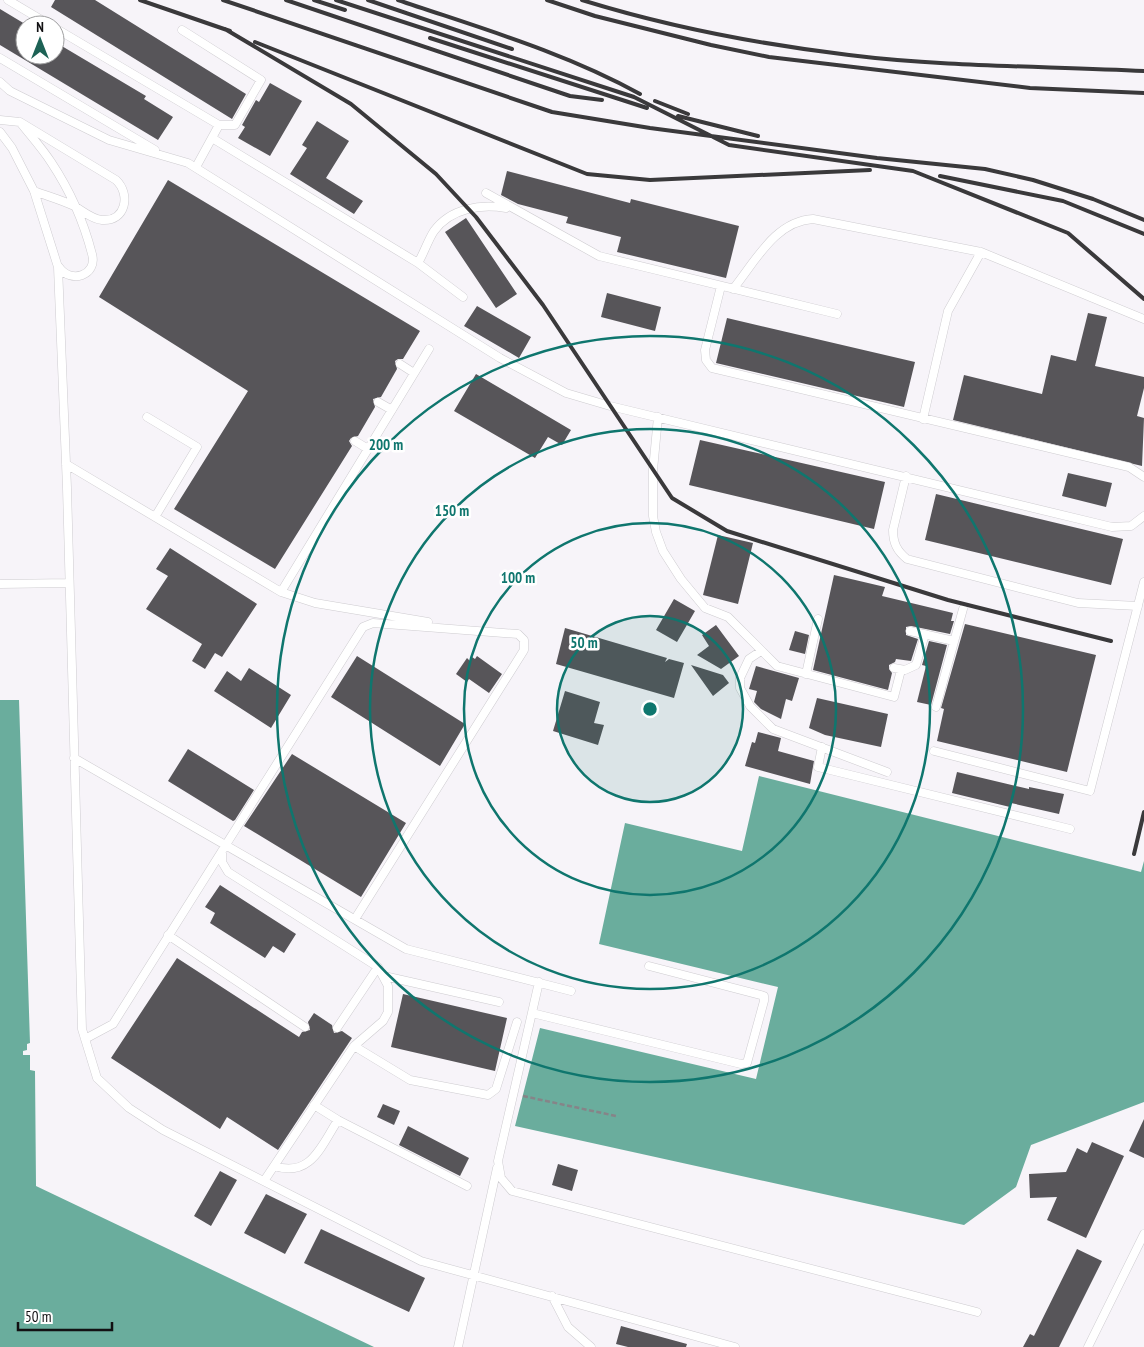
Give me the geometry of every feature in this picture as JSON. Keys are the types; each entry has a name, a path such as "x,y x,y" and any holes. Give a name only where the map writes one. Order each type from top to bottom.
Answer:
{"lane":[{"path":"8,0 33,15"},
{"path":"65,34 219,125 235,125 262,80 182,30"},
{"path":"0,58 165,156"},
{"path":"0,82 10,91 109,140 188,163 500,358 566,392 658,417 1112,527 1131,526 1144,516"},
{"path":"0,120 20,122 116,180 124,190 126,197 122,210 112,219 98,220 74,206 34,191"},
{"path":"20,122 51,162 74,206 92,255 92,267 84,275 67,276 58,267"},
{"path":"196,168 219,125"},
{"path":"0,132 12,148 34,191 58,267 66,464 82,1029 97,1078 129,1108 163,1130 421,1261 735,1347"},
{"path":"212,138 418,263 463,297"},
{"path":"486,193 509,208 599,256 837,314"},
{"path":"418,263 434,231 454,214 480,205 509,208"},
{"path":"733,289 778,232 788,224 800,220 813,219 981,252 1144,319"},
{"path":"923,419 948,311 981,252"},
{"path":"721,286 705,350 706,360 712,368 1129,467 1144,478"},
{"path":"280,592 429,350"},
{"path":"400,364 414,373"},
{"path":"378,402 392,410"},
{"path":"147,417 197,447 155,517"},
{"path":"658,417 653,470 653,516 656,532 663,551 681,579 705,608 728,617 777,666 894,697 897,669 909,670 916,665 925,634"},
{"path":"355,441 368,449"},
{"path":"66,464 280,592 315,603 460,628"},
{"path":"906,476 893,530 893,538 900,554 907,559 1078,603 1138,606"},
{"path":"934,751 1090,791 1144,582"},
{"path":"0,584 69,583"},
{"path":"936,707 963,610"},
{"path":"806,674 818,619"},
{"path":"84,1039 113,1024 363,627 373,622 518,634 524,640 524,650 355,919"},
{"path":"910,631 954,641"},
{"path":"762,651 749,659 743,668 740,683 744,698 773,729 887,772"},
{"path":"822,747 818,767 1070,829"},
{"path":"74,758 406,949 571,991"},
{"path":"226,845 221,856 228,872 378,967 388,986 388,1012 383,1021 354,1046 264,1181"},
{"path":"168,935 305,1027"},
{"path":"532,1013 741,1064 747,1063 764,996 649,966"},
{"path":"337,1028 378,967"},
{"path":"384,976 499,1002"},
{"path":"458,1347 472,1275 539,982"},
{"path":"354,1046 410,1080 488,1095 496,1089 517,1022"},
{"path":"314,1105 338,1120 467,1186"},
{"path":"274,1166 294,1169 312,1160 338,1120"},
{"path":"498,1161 501,1178 512,1191 521,1194 977,1312"},
{"path":"1088,1347 1144,1234"},
{"path":"552,1296 568,1328 590,1347"}],"path":[{"path":"523,1096 616,1116"}],"shaded area":[{"path":"0,700 19,700 30,1043 27,1044 27,1050 23,1051 23,1055 30,1055 30,1070 35,1071 36,1186 374,1347 0,1347"},
{"path":"759,776 1141,872 1144,861 1144,1102 1031,1145 1016,1187 964,1225 515,1126 540,1028 756,1079 778,987 599,944 625,823 742,851"}],"building":[{"path":"55,0 95,0 246,94 232,119 51,7"},
{"path":"0,9 15,18 15,54 0,45"},
{"path":"65,48 146,96 144,99 173,117 158,140 33,65 65,65"},
{"path":"270,83 302,101 270,156 238,138 245,127 242,125 256,100 259,102"},
{"path":"317,121 349,141 326,178 363,201 354,214 290,174 307,148 302,145"},
{"path":"507,171 630,203 631,199 739,226 726,278 617,252 621,237 566,223 568,217 518,204 501,195"},
{"path":"168,180 420,331 403,359 395,361 397,369 381,397 373,399 375,407 358,436 351,438 349,441 352,446 275,569 174,509 248,391 99,297"},
{"path":"466,218 517,294 496,308 445,232"},
{"path":"607,293 661,307 655,331 601,317"},
{"path":"477,306 531,337 519,358 464,326"},
{"path":"1088,313 1107,317 1095,366 1144,377 1144,388 1137,416 1144,418 1142,466 953,420 964,375 1042,394 1051,355 1076,361"},
{"path":"727,318 915,362 904,407 716,363"},
{"path":"476,374 571,430 562,445 548,437 535,458 454,411"},
{"path":"700,440 885,482 874,529 689,485"},
{"path":"1068,473 1112,483 1106,507 1062,496"},
{"path":"936,494 1123,539 1111,585 925,540"},
{"path":"718,535 753,543 738,604 703,595"},
{"path":"170,548 257,604 222,657 215,653 205,669 192,661 202,644 146,609 168,576 156,569"},
{"path":"834,575 885,587 882,596 953,613 951,621 954,621 950,634 911,626 906,627 906,635 918,639 911,661 896,659 895,662 889,665 892,673 888,690 813,670"},
{"path":"674,599 695,611 677,642 656,630"},
{"path":"965,624 1096,655 1067,772 937,741 944,709 941,708"},
{"path":"716,625 739,656 721,669 697,655 709,646 702,635"},
{"path":"565,628 667,658 665,662 669,659 684,663 674,698 556,664"},
{"path":"795,631 809,635 805,654 789,650"},
{"path":"929,641 947,645 931,705 917,702 926,666 922,665"},
{"path":"357,656 465,724 440,766 331,697"},
{"path":"477,656 502,674 489,693 469,679 467,682 456,674 467,658 470,661 472,657 475,659"},
{"path":"691,665 723,675 729,683 713,696"},
{"path":"756,666 799,678 792,701 786,699 781,719 761,709 754,702 757,691 749,689"},
{"path":"249,668 291,695 271,728 214,691 227,671 241,681"},
{"path":"565,691 600,702 594,723 604,725 598,745 553,731"},
{"path":"817,698 888,714 881,747 825,735 809,728"},
{"path":"758,732 781,738 778,751 814,761 810,784 745,766 752,742 755,743"},
{"path":"188,749 254,790 235,820 233,821 168,781"},
{"path":"292,754 406,823 361,897 244,826"},
{"path":"957,772 1029,789 1029,787 1064,794 1059,814 1011,803 1010,807 952,793"},
{"path":"220,885 296,934 284,953 273,946 265,958 210,923 215,913 205,907"},
{"path":"177,958 299,1037 302,1032 310,1030 308,1022 314,1013 332,1025 334,1033 342,1031 352,1038 278,1150 227,1117 220,1129 111,1058"},
{"path":"403,994 507,1018 495,1071 391,1047"},
{"path":"383,1104 400,1111 394,1125 377,1117"},
{"path":"1144,1119 1144,1158 1129,1151"},
{"path":"408,1126 469,1158 460,1176 399,1145"},
{"path":"1092,1142 1124,1156 1086,1238 1047,1220 1057,1197 1030,1198 1029,1174 1066,1172 1077,1148 1087,1153"},
{"path":"558,1164 578,1170 572,1191 552,1185"},
{"path":"220,1171 237,1180 211,1226 194,1216"},
{"path":"266,1194 307,1214 285,1254 244,1233"},
{"path":"321,1229 425,1278 409,1312 304,1263"},
{"path":"1077,1249 1102,1261 1059,1347 1023,1347 1030,1334 1034,1336"},
{"path":"621,1326 687,1344 686,1347 628,1347 616,1344"}],"railway":[{"path":"140,0 230,31"},
{"path":"223,0 552,112 650,128 877,158 985,169 1033,180 1093,199 1144,220"},
{"path":"286,0 570,96 602,100"},
{"path":"314,0 345,10"},
{"path":"336,0 634,97 729,145 913,171 1068,233 1144,299"},
{"path":"368,0 512,49"},
{"path":"398,0 552,53 640,94"},
{"path":"547,0 595,16 711,45 769,57 1030,88 1144,93"},
{"path":"582,0 714,34 781,46 849,55 922,62 1144,71"},
{"path":"225,29 351,104 436,174 476,217 543,305 672,498 727,531 948,600 1111,641"},
{"path":"430,38 647,108"},
{"path":"255,42 587,174 650,180 870,170"},
{"path":"655,101 688,114"},
{"path":"678,116 758,136"},
{"path":"940,176 1063,201 1144,234"},
{"path":"1134,854 1144,812"}]}
